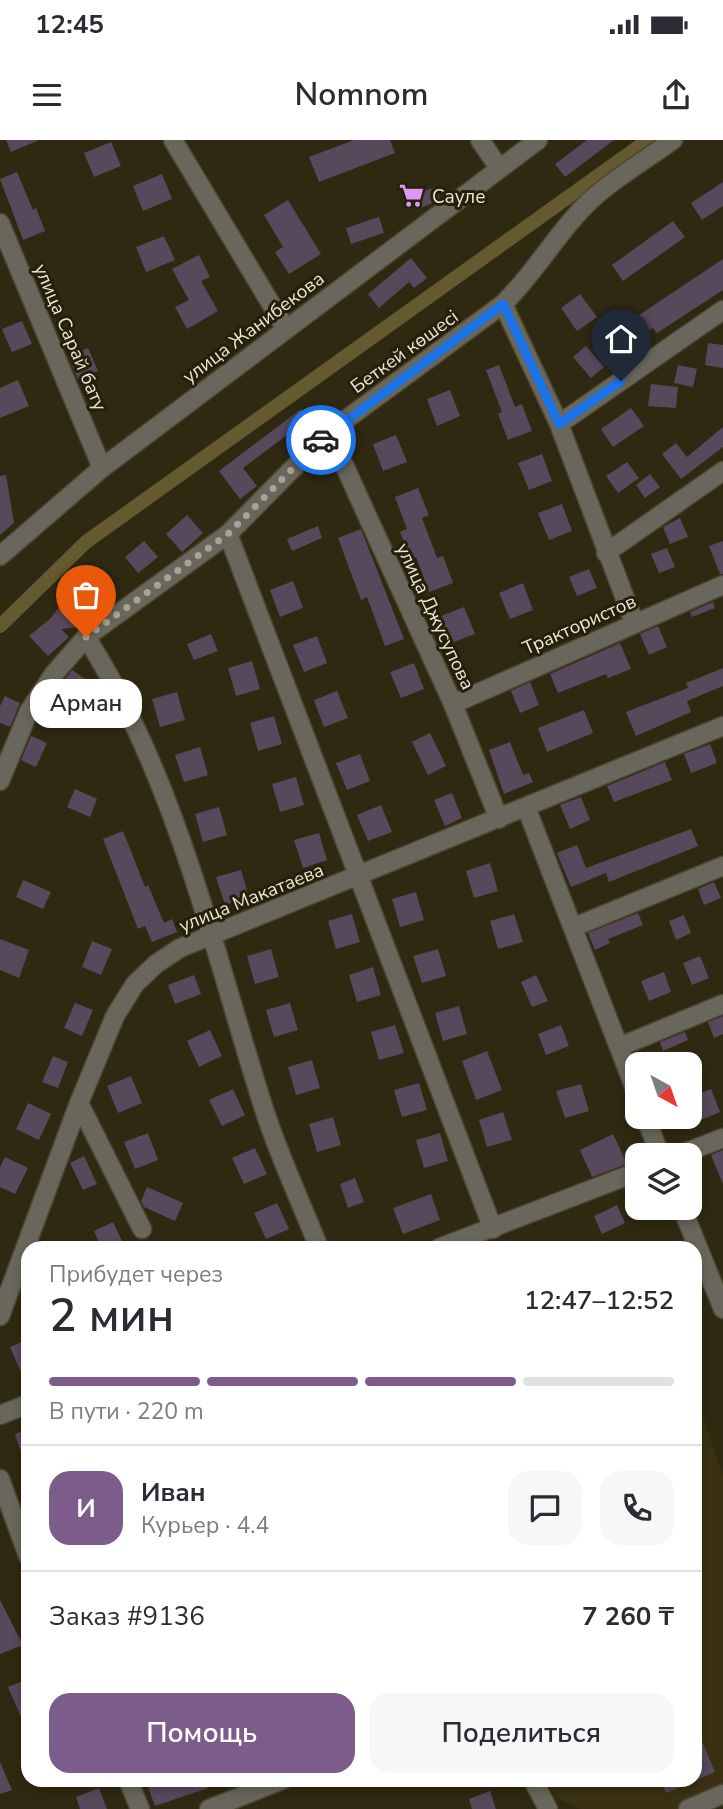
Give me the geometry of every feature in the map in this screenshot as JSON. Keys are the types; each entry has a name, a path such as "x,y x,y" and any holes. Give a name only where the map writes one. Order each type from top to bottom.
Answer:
{"street":[{"path":"173,140 286,329"},
{"path":"480,140 499,168"},
{"name":"улица Жанибекова","path":"0,556 102,468 538,140"},
{"name":"Беткей көшесі","path":"0,781 29,711 52,675 86,637 228,534 329,432 503,304 524,284 553,243 594,197 673,140"},
{"name":"улица Сарай бату","path":"0,223 102,468"},
{"path":"503,304 559,424 634,622"},
{"path":"559,424 723,310"},
{"name":"улица Джусупова","path":"329,432 453,704 499,820"},
{"path":"606,553 723,471"},
{"path":"228,534 493,1229"},
{"name":"Трактористов","path":"453,704 723,585"},
{"path":"86,637 134,720 159,781 214,935 265,1112 316,1241"},
{"name":"улица Макатаева","path":"28,1241 79,1103 115,1016 135,984 156,964 180,948 499,820 723,726"},
{"path":"526,807 625,1063"},
{"path":"574,927 723,866"},
{"path":"619,1047 723,1004"},
{"path":"79,1103 142,1229"},
{"path":"702,1146 723,1138"},
{"path":"459,1241 625,1176"},
{"path":"688,1220 699,1241"},
{"path":"702,1246 717,1275 723,1309"},
{"name":"улица Макатаева","path":"0,1316 21,1259"},
{"path":"0,1415 21,1407"},
{"path":"0,1479 21,1537"},
{"path":"131,1787 140,1809"},
{"path":"209,1809 264,1787"},
{"path":"537,1787 548,1809"},
{"path":"688,1809 721,1799"}],"shaded area":[{"path":"702,1418 723,1475 723,1791 679,1809 581,1809 556,1798 549,1787 702,1787"}],"building":[{"path":"6,140 39,140 11,152"},
{"path":"354,140 390,140 395,153 319,182 309,157"},
{"path":"587,140 614,140 565,177 555,164"},
{"path":"111,142 121,166 94,177 84,153"},
{"path":"17,172 45,231 23,240 0,179"},
{"path":"162,174 172,199 143,211 133,186"},
{"path":"723,182 723,206 702,220 691,203"},
{"path":"436,187 440,200 418,209 414,194"},
{"path":"288,200 321,254 289,274 275,252 283,247 264,215"},
{"path":"379,217 384,233 351,244 346,228"},
{"path":"673,221 685,237 623,281 612,265"},
{"path":"164,236 175,260 146,272 136,247"},
{"path":"199,255 210,277 201,281 218,311 187,329 175,307 189,300 172,269"},
{"path":"411,258 427,278 414,288 409,282 379,308 368,294"},
{"path":"723,259 723,290 657,333 653,328 635,340 624,325"},
{"path":"580,294 597,317 577,331 561,308"},
{"path":"22,321 32,344 12,352 2,329"},
{"path":"708,343 723,345 723,368 705,365"},
{"path":"586,346 604,367 591,378 573,357"},
{"path":"88,348 98,371 78,379 68,356"},
{"path":"499,365 515,407 522,404 532,431 508,440 498,414 502,412 486,370"},
{"path":"678,365 697,369 693,387 674,383"},
{"path":"18,380 29,406 0,418 0,388"},
{"path":"651,384 678,387 676,408 648,406"},
{"path":"450,390 460,416 437,426 427,399"},
{"path":"631,408 644,426 613,447 601,429"},
{"path":"301,409 308,419 243,468 257,486 240,499 219,471"},
{"path":"723,427 723,447 681,479 662,454 676,443 687,457"},
{"path":"396,435 407,462 383,471 373,444"},
{"path":"542,454 552,481 529,490 518,463"},
{"path":"627,462 639,478 618,493 606,476"},
{"path":"650,474 660,487 645,498 636,485"},
{"path":"6,475 14,523 0,535 0,476"},
{"path":"418,488 429,515 422,518 437,558 443,556 453,583 429,592 416,557 411,559 400,532 407,529 395,497"},
{"path":"562,504 572,531 549,540 538,513"},
{"path":"187,515 203,533 182,552 166,534"},
{"path":"680,518 688,537 670,544 663,527"},
{"path":"318,526 322,538 292,551 287,539"},
{"path":"361,529 404,639 385,646 367,597 361,600 338,538"},
{"path":"144,541 158,557 138,573 125,557"},
{"path":"723,541 723,574 720,574 709,546"},
{"path":"667,548 675,567 659,573 651,554"},
{"path":"589,569 597,588 577,596 569,577"},
{"path":"293,581 303,608 280,617 270,590"},
{"path":"523,583 533,610 510,619 499,593"},
{"path":"66,598 91,616 80,627 61,629 69,637 48,656 29,636 51,618"},
{"path":"713,602 715,608 692,617 690,612"},
{"path":"464,607 475,634 451,643 441,616"},
{"path":"658,626 667,647 649,655 640,634"},
{"path":"211,634 218,651 194,660 187,644"},
{"path":"317,636 327,663 304,672 293,645"},
{"path":"620,643 631,669 608,678 606,674 558,693 550,674"},
{"path":"252,661 260,689 236,696 228,668"},
{"path":"414,663 424,689 401,698 390,672"},
{"path":"723,668 723,686 687,701 691,712 636,736 626,712 688,688 686,683"},
{"path":"72,670 85,679 71,700 56,691"},
{"path":"530,682 539,705 520,713 511,691"},
{"path":"337,691 348,718 324,727 314,700"},
{"path":"177,692 185,720 160,727 152,699"},
{"path":"5,696 20,703 10,727 0,723 0,706"},
{"path":"584,710 593,733 547,752 538,728"},
{"path":"274,716 282,744 258,751 250,723"},
{"path":"430,733 446,766 428,775 412,742"},
{"path":"31,736 47,743 36,767 21,760"},
{"path":"510,742 523,775 529,773 533,782 504,794 489,750"},
{"path":"710,744 717,763 691,773 684,754"},
{"path":"200,747 208,775 184,782 175,755"},
{"path":"360,754 370,781 347,790 336,763"},
{"path":"665,762 672,780 614,802 607,786"},
{"path":"296,777 304,805 280,812 272,784"},
{"path":"75,789 97,799 90,817 67,807"},
{"path":"452,793 462,818 445,826 434,800"},
{"path":"581,797 590,820 570,829 560,805"},
{"path":"381,805 392,832 368,841 357,815"},
{"path":"219,807 227,835 203,842 195,814"},
{"path":"691,829 698,846 609,882 606,873 571,887 557,853 577,845 586,868"},
{"path":"123,831 145,887 148,885 164,923 172,919 177,932 152,942 145,926 138,929 103,839"},
{"path":"319,833 327,860 303,868 294,840"},
{"path":"490,863 498,891 474,898 466,871"},
{"path":"241,870 249,897 225,905 216,877"},
{"path":"23,880 51,892 43,909 16,897"},
{"path":"714,882 721,898 704,905 698,889"},
{"path":"416,892 424,920 400,927 392,899"},
{"path":"638,913 643,925 608,939 610,943 595,950 588,933"},
{"path":"352,914 360,942 336,949 328,921"},
{"path":"514,914 523,942 498,949 490,921"},
{"path":"684,915 691,933 676,940 669,921"},
{"path":"0,939 29,950 19,978 0,970"},
{"path":"92,941 112,949 101,975 82,967"},
{"path":"271,949 279,977 255,984 247,956"},
{"path":"438,949 446,976 422,983 413,956"},
{"path":"700,956 709,978 692,985 683,963"},
{"path":"373,967 381,995 357,1002 349,975"},
{"path":"664,972 671,992 649,1001 641,981"},
{"path":"194,975 201,994 175,1004 168,985"},
{"path":"536,975 548,1001 532,1007 521,982"},
{"path":"75,1003 93,1010 82,1036 64,1028"},
{"path":"290,1003 298,1030 274,1037 266,1010"},
{"path":"459,1006 467,1034 443,1041 435,1013"},
{"path":"723,1016 723,1034 714,1038 708,1022"},
{"path":"395,1025 404,1053 379,1060 371,1032"},
{"path":"561,1025 569,1046 546,1055 538,1034"},
{"path":"210,1030 222,1056 199,1067 187,1041"},
{"path":"685,1032 688,1040 663,1051 660,1042"},
{"path":"487,1051 502,1090 476,1100 462,1061"},
{"path":"53,1056 68,1062 58,1088 42,1082"},
{"path":"312,1060 320,1088 296,1095 288,1067"},
{"path":"131,1076 142,1103 118,1113 107,1086"},
{"path":"419,1083 427,1110 402,1117 394,1090"},
{"path":"581,1084 589,1111 565,1118 556,1091"},
{"path":"233,1089 245,1115 222,1126 209,1100"},
{"path":"711,1089 720,1112 702,1120 702,1092"},
{"path":"28,1103 51,1114 39,1140 16,1129"},
{"path":"503,1112 512,1140 487,1147 479,1120"},
{"path":"333,1117 341,1145 317,1152 309,1124"},
{"path":"148,1133 158,1160 135,1169 124,1142"},
{"path":"440,1133 448,1161 424,1168 416,1140"},
{"path":"613,1134 625,1165 592,1177 580,1150"},
{"path":"255,1148 267,1174 244,1184 232,1158"},
{"path":"723,1150 723,1184 711,1155"},
{"path":"84,1156 97,1184 83,1190 70,1163"},
{"path":"5,1157 28,1168 15,1194 0,1187 0,1167"},
{"path":"355,1178 364,1202 348,1208 340,1184"},
{"path":"147,1187 183,1203 175,1221 144,1207 141,1201"},
{"path":"431,1194 440,1220 403,1234 393,1208"},
{"path":"277,1203 289,1229 266,1239 254,1213"},
{"path":"617,1205 625,1223 602,1234 594,1216"},
{"path":"113,1222 122,1241 98,1241 94,1231"},
{"path":"21,1342 21,1372 10,1347"},
{"path":"21,1432 21,1452 15,1434"},
{"path":"0,1600 21,1646 0,1654"},
{"path":"21,1682 21,1717 8,1687"},
{"path":"702,1741 715,1772 702,1778"},
{"path":"0,1762 12,1790 0,1794"},
{"path":"148,1787 208,1788 155,1806"},
{"path":"664,1787 680,1787 666,1793"},
{"path":"99,1788 107,1809 80,1809 76,1797"},
{"path":"490,1791 496,1809 472,1809 469,1799"}],"waterway":[{"path":"0,626 86,542 648,140"}],"way so far":[{"path":"86,637 228,534 321,440"}],"place":[{"name":"Сауле","path":"412,196"},
{"name":"Арман","path":"86,637"}],"route":[{"path":"321,440 503,304 559,424 621,381"}]}
